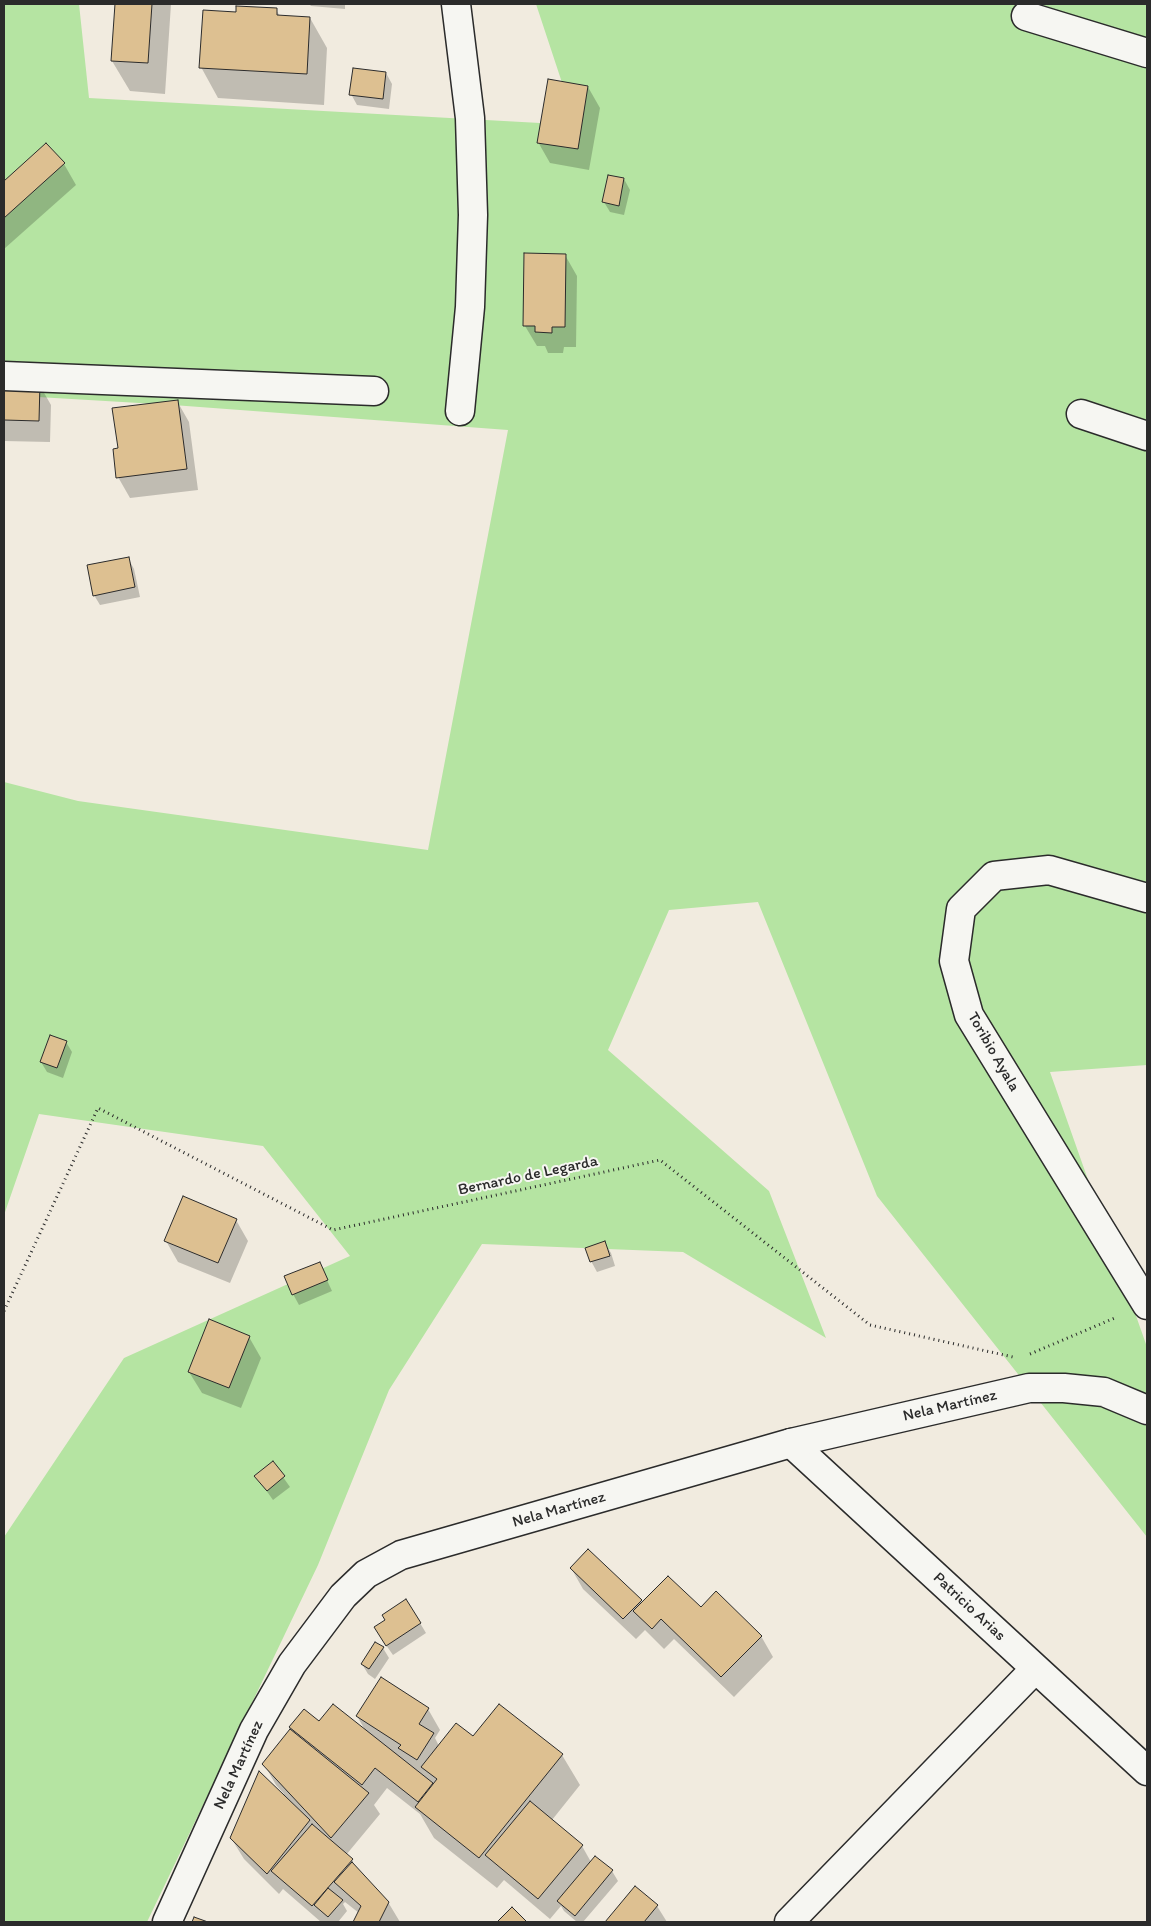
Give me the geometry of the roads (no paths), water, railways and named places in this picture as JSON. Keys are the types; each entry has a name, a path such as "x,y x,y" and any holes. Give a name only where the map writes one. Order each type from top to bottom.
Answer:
{"street":[{"path":"456,4 470,118 473,215 470,307 460,411"},
{"path":"1026,16 1147,53"},
{"path":"4,376 374,391"},
{"path":"1081,414 1147,436"},
{"name":"Toribio Ayala","path":"1147,898 1049,870 994,876 961,910 954,961 969,1015 1147,1305"},
{"name":"Nela Martínez","path":"167,1922 254,1730 298,1657 343,1596 366,1574 401,1555 791,1443 1029,1388 1064,1388 1104,1392 1147,1410"},
{"name":"Patricio Arias","path":"791,1443 1147,1771"},
{"path":"789,1922 1035,1669"}]}
